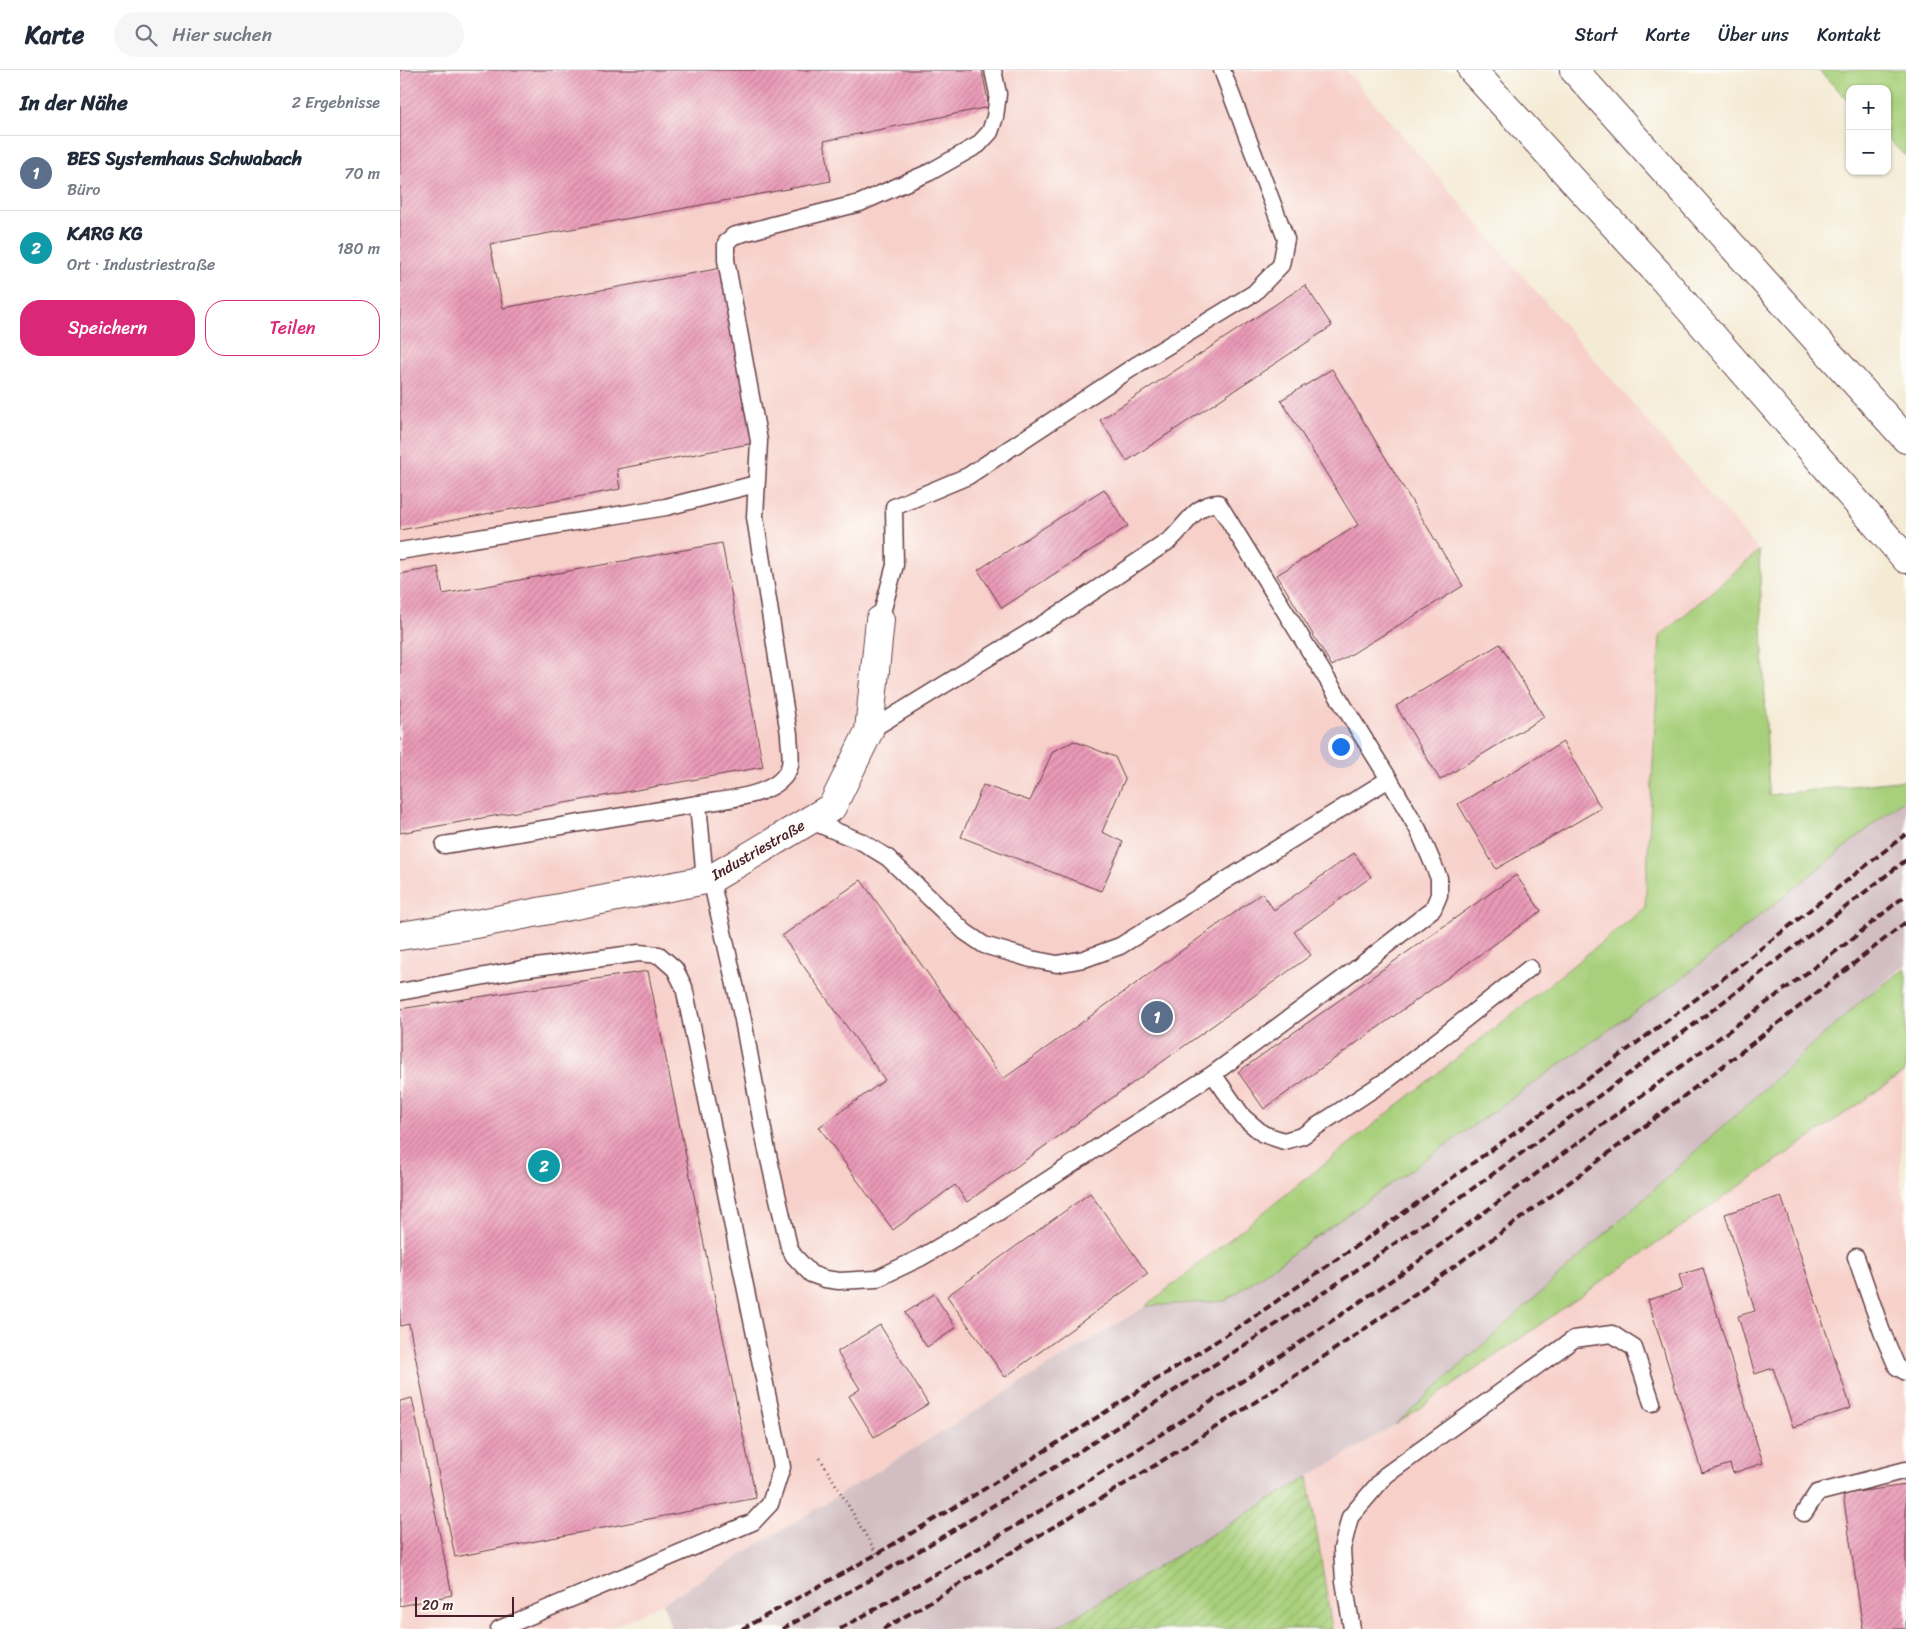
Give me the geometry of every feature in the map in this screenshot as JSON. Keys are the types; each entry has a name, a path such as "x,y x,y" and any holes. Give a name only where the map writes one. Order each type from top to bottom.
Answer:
{"main road":[{"path":"1472,70 1658,273 1906,559"},
{"path":"1574,70 1906,439"},
{"name":"Industriestraße","path":"400,936 485,922 708,879 832,807 869,731 880,620"}],"lane":[{"path":"444,845 762,792 781,781 790,765 789,734 755,516 759,441 726,260 726,243 733,236 773,224 860,203 930,172 978,145 990,132 994,117 998,94 993,70"},
{"path":"880,620 896,565 894,507 968,476 1138,364 1254,293 1281,265 1286,239 1222,70"},
{"path":"400,551 666,507 756,484"},
{"path":"698,804 708,879 743,1020 766,1146 789,1247 804,1269 825,1279 853,1281 876,1279 920,1258 998,1213 1213,1074 1352,972 1432,909 1439,895 1439,878 1419,831 1218,502 1207,503 1197,510 1170,540 1067,609 869,731"},
{"path":"809,820 862,842 888,858 965,932 984,945 1031,960 1057,964 1084,959 1120,946 1389,780"},
{"path":"400,992 522,969 640,953 659,955 675,969 684,987 782,1467 770,1504 753,1522 499,1629"},
{"path":"1213,1074 1242,1117 1263,1134 1284,1140 1302,1136 1390,1078 1530,968"},
{"path":"1856,1257 1882,1332 1897,1367 1906,1372"},
{"path":"1352,1629 1344,1581 1342,1550 1350,1517 1386,1475 1574,1339 1612,1334 1634,1348 1652,1403"},
{"path":"1804,1512 1817,1493 1906,1470"}],"path":[{"path":"820,1458 877,1554"}],"shaded area":[{"path":"400,70 1346,70 1759,551 1660,636 1645,908 1146,1306 663,1603 608,1629 400,1629"},
{"path":"1906,798 1906,965 1862,1000 1395,1425 1054,1629 671,1629 663,1603 1146,1306 1225,1301 1685,976"},
{"path":"1903,1073 1900,1184 1906,1204 1906,1629 1332,1629 1308,1477 1395,1425"}],"green space":[{"path":"1818,70 1906,70 1906,157 1891,142 1891,85 1846,85 1846,98"},
{"path":"1759,551 1769,795 1906,780 1906,798 1685,976 1225,1301 1146,1306 1645,908 1660,636"},
{"path":"1906,968 1906,1069 1903,1073 1395,1425 1862,1000"},
{"path":"1308,1477 1332,1629 1054,1629"}],"building":[{"path":"400,70 982,70 989,107 824,141 831,181 490,244 503,308 722,268 754,443 617,469 620,489 400,530"},
{"path":"1305,285 1332,326 1127,461 1100,420"},
{"path":"1332,369 1463,586 1332,666 1277,575 1358,525 1281,400"},
{"path":"1104,489 1128,526 1002,608 978,570"},
{"path":"722,543 763,767 400,833 400,574 438,567 443,594"},
{"path":"1500,644 1544,717 1440,780 1396,706"},
{"path":"1074,741 1115,757 1125,779 1102,832 1123,842 1101,891 961,837 983,785 1030,801 1053,751"},
{"path":"1563,742 1601,808 1496,869 1458,804"},
{"path":"1354,853 1371,877 1294,932 1311,955 967,1202 955,1185 893,1230 819,1127 885,1080 782,936 861,880 1003,1079 1262,893 1274,910"},
{"path":"1516,875 1541,911 1264,1109 1238,1072"},
{"path":"648,971 756,1498 455,1557 409,1324 400,1326 400,1009"},
{"path":"1090,1193 1148,1274 1005,1377 947,1296"},
{"path":"1781,1196 1851,1408 1793,1427 1773,1368 1755,1374 1738,1316 1755,1311 1725,1214"},
{"path":"1703,1268 1763,1463 1733,1473 1730,1464 1702,1473 1648,1300 1683,1289 1679,1275"},
{"path":"934,1294 956,1328 927,1347 905,1313"},
{"path":"880,1325 928,1404 874,1437 849,1396 860,1389 837,1352"},
{"path":"412,1398 452,1595 400,1606 400,1401"},
{"path":"1906,1485 1906,1629 1863,1629 1843,1494"}],"railway":[{"path":"742,1629 877,1554 991,1485 1245,1323 1519,1130 1711,988 1906,834"},
{"path":"782,1629 912,1555 1080,1451 1224,1359 1358,1269 1457,1200 1587,1105 1906,860"},
{"path":"840,1629 914,1587 1131,1454 1412,1266 1847,943 1906,895"},
{"path":"883,1629 1183,1448 1359,1333 1519,1220 1597,1162 1753,1043 1906,922"}],"place":[{"name":"BES Systemhaus Schwabach","path":"1157,1017"},
{"name":"KARG KG","path":"544,1166"}]}
